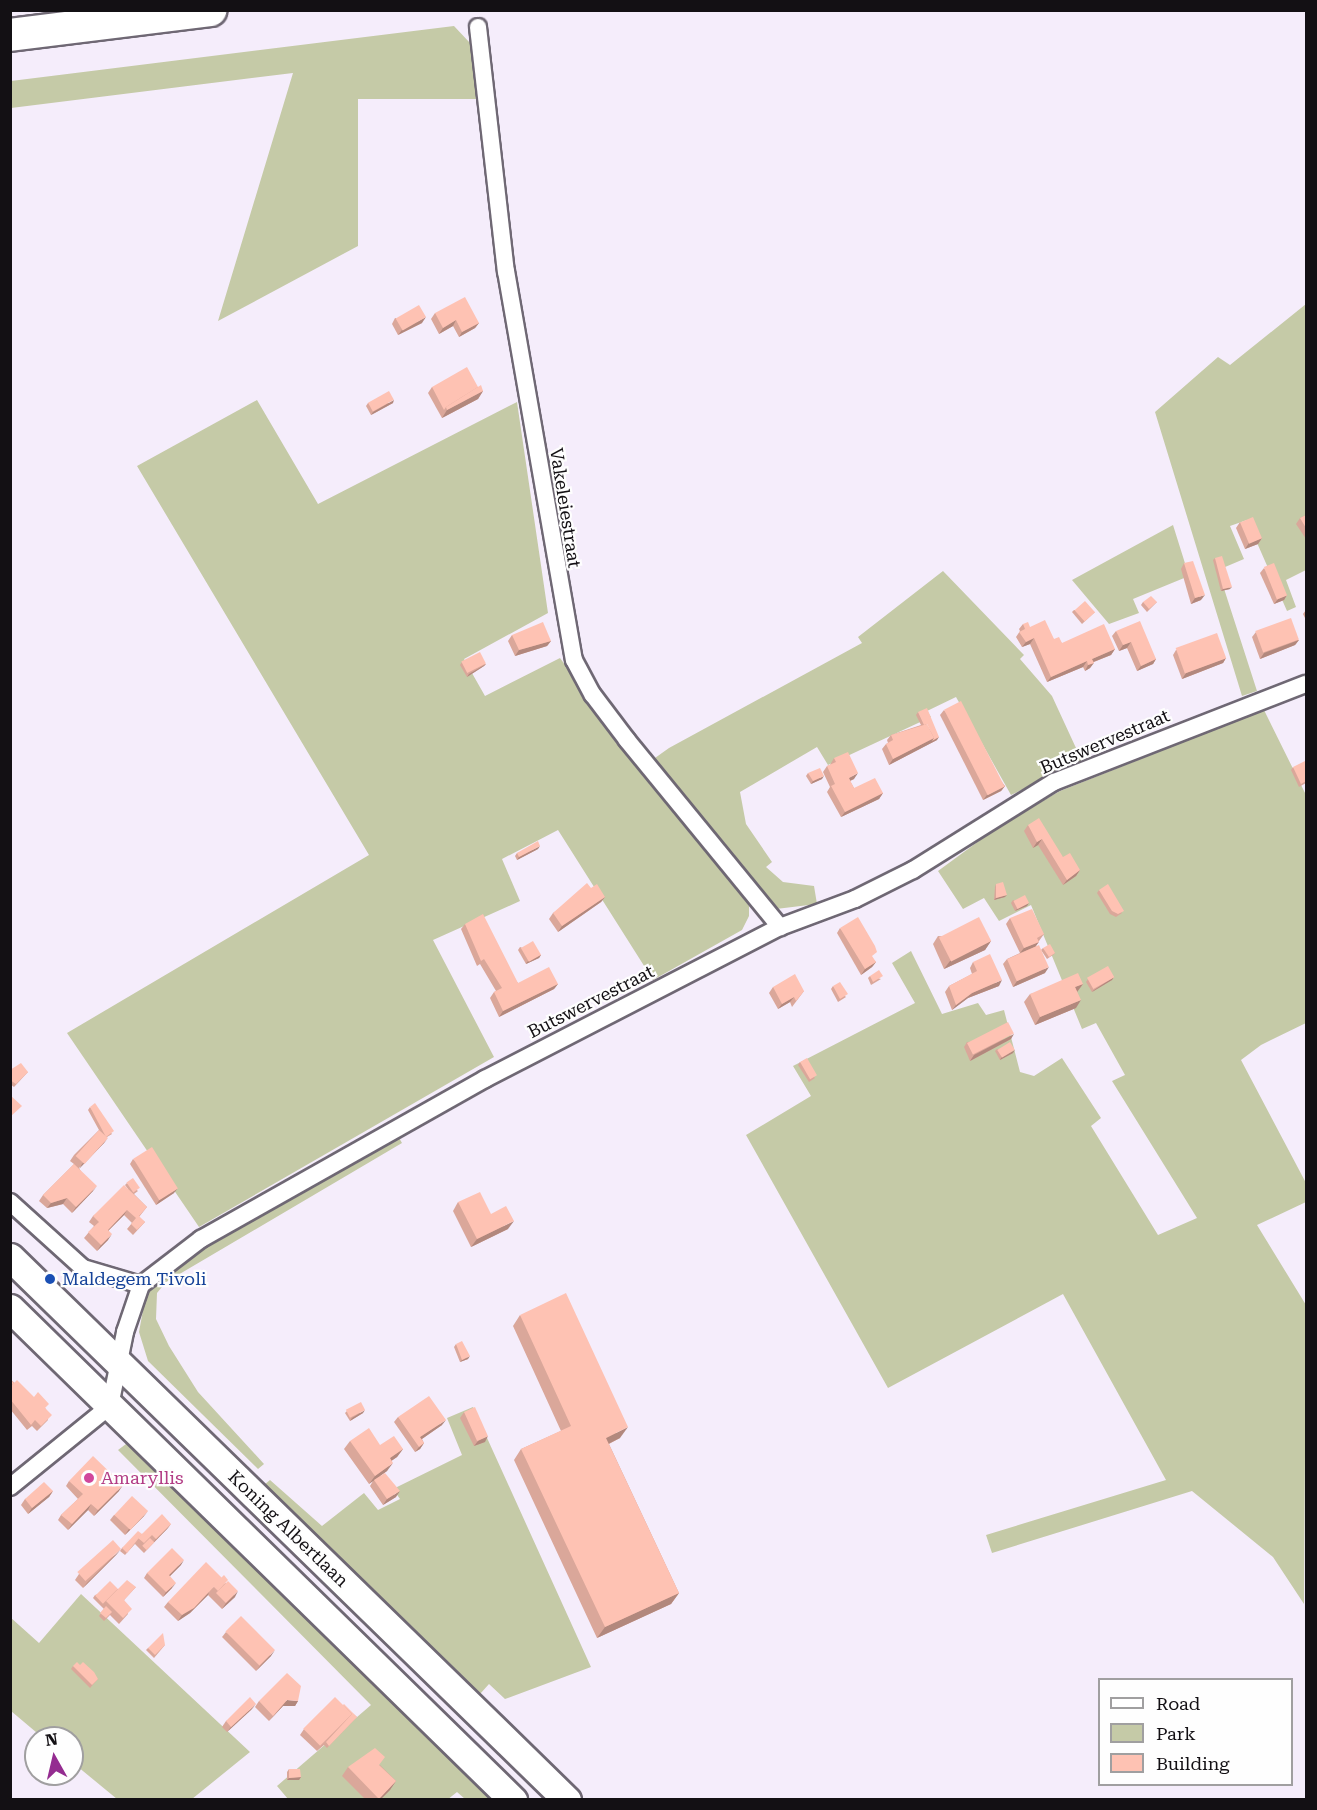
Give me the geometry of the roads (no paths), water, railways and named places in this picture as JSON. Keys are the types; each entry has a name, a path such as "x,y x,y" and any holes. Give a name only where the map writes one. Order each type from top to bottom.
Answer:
{"highway":[{"path":"10,35 210,10"}],"main road":[{"name":"Koning Albertlaan","path":"10,1257 567,1800"},
{"name":"Koning Albertlaan","path":"10,1308 513,1800"}],"street":[{"name":"Vakeleiestraat","path":"478,27 506,271 574,660 593,695 780,927"},
{"name":"Butswervestraat","path":"141,1285 201,1239 474,1085 780,927 855,899 913,870 1054,782 1306,684"},
{"path":"10,1202 83,1268 141,1285 119,1363 110,1406 10,1487"}],"place":[{"name":"Maldegem Tivoli","path":"50,1279"},
{"name":"Amaryllis","path":"89,1478"}]}
